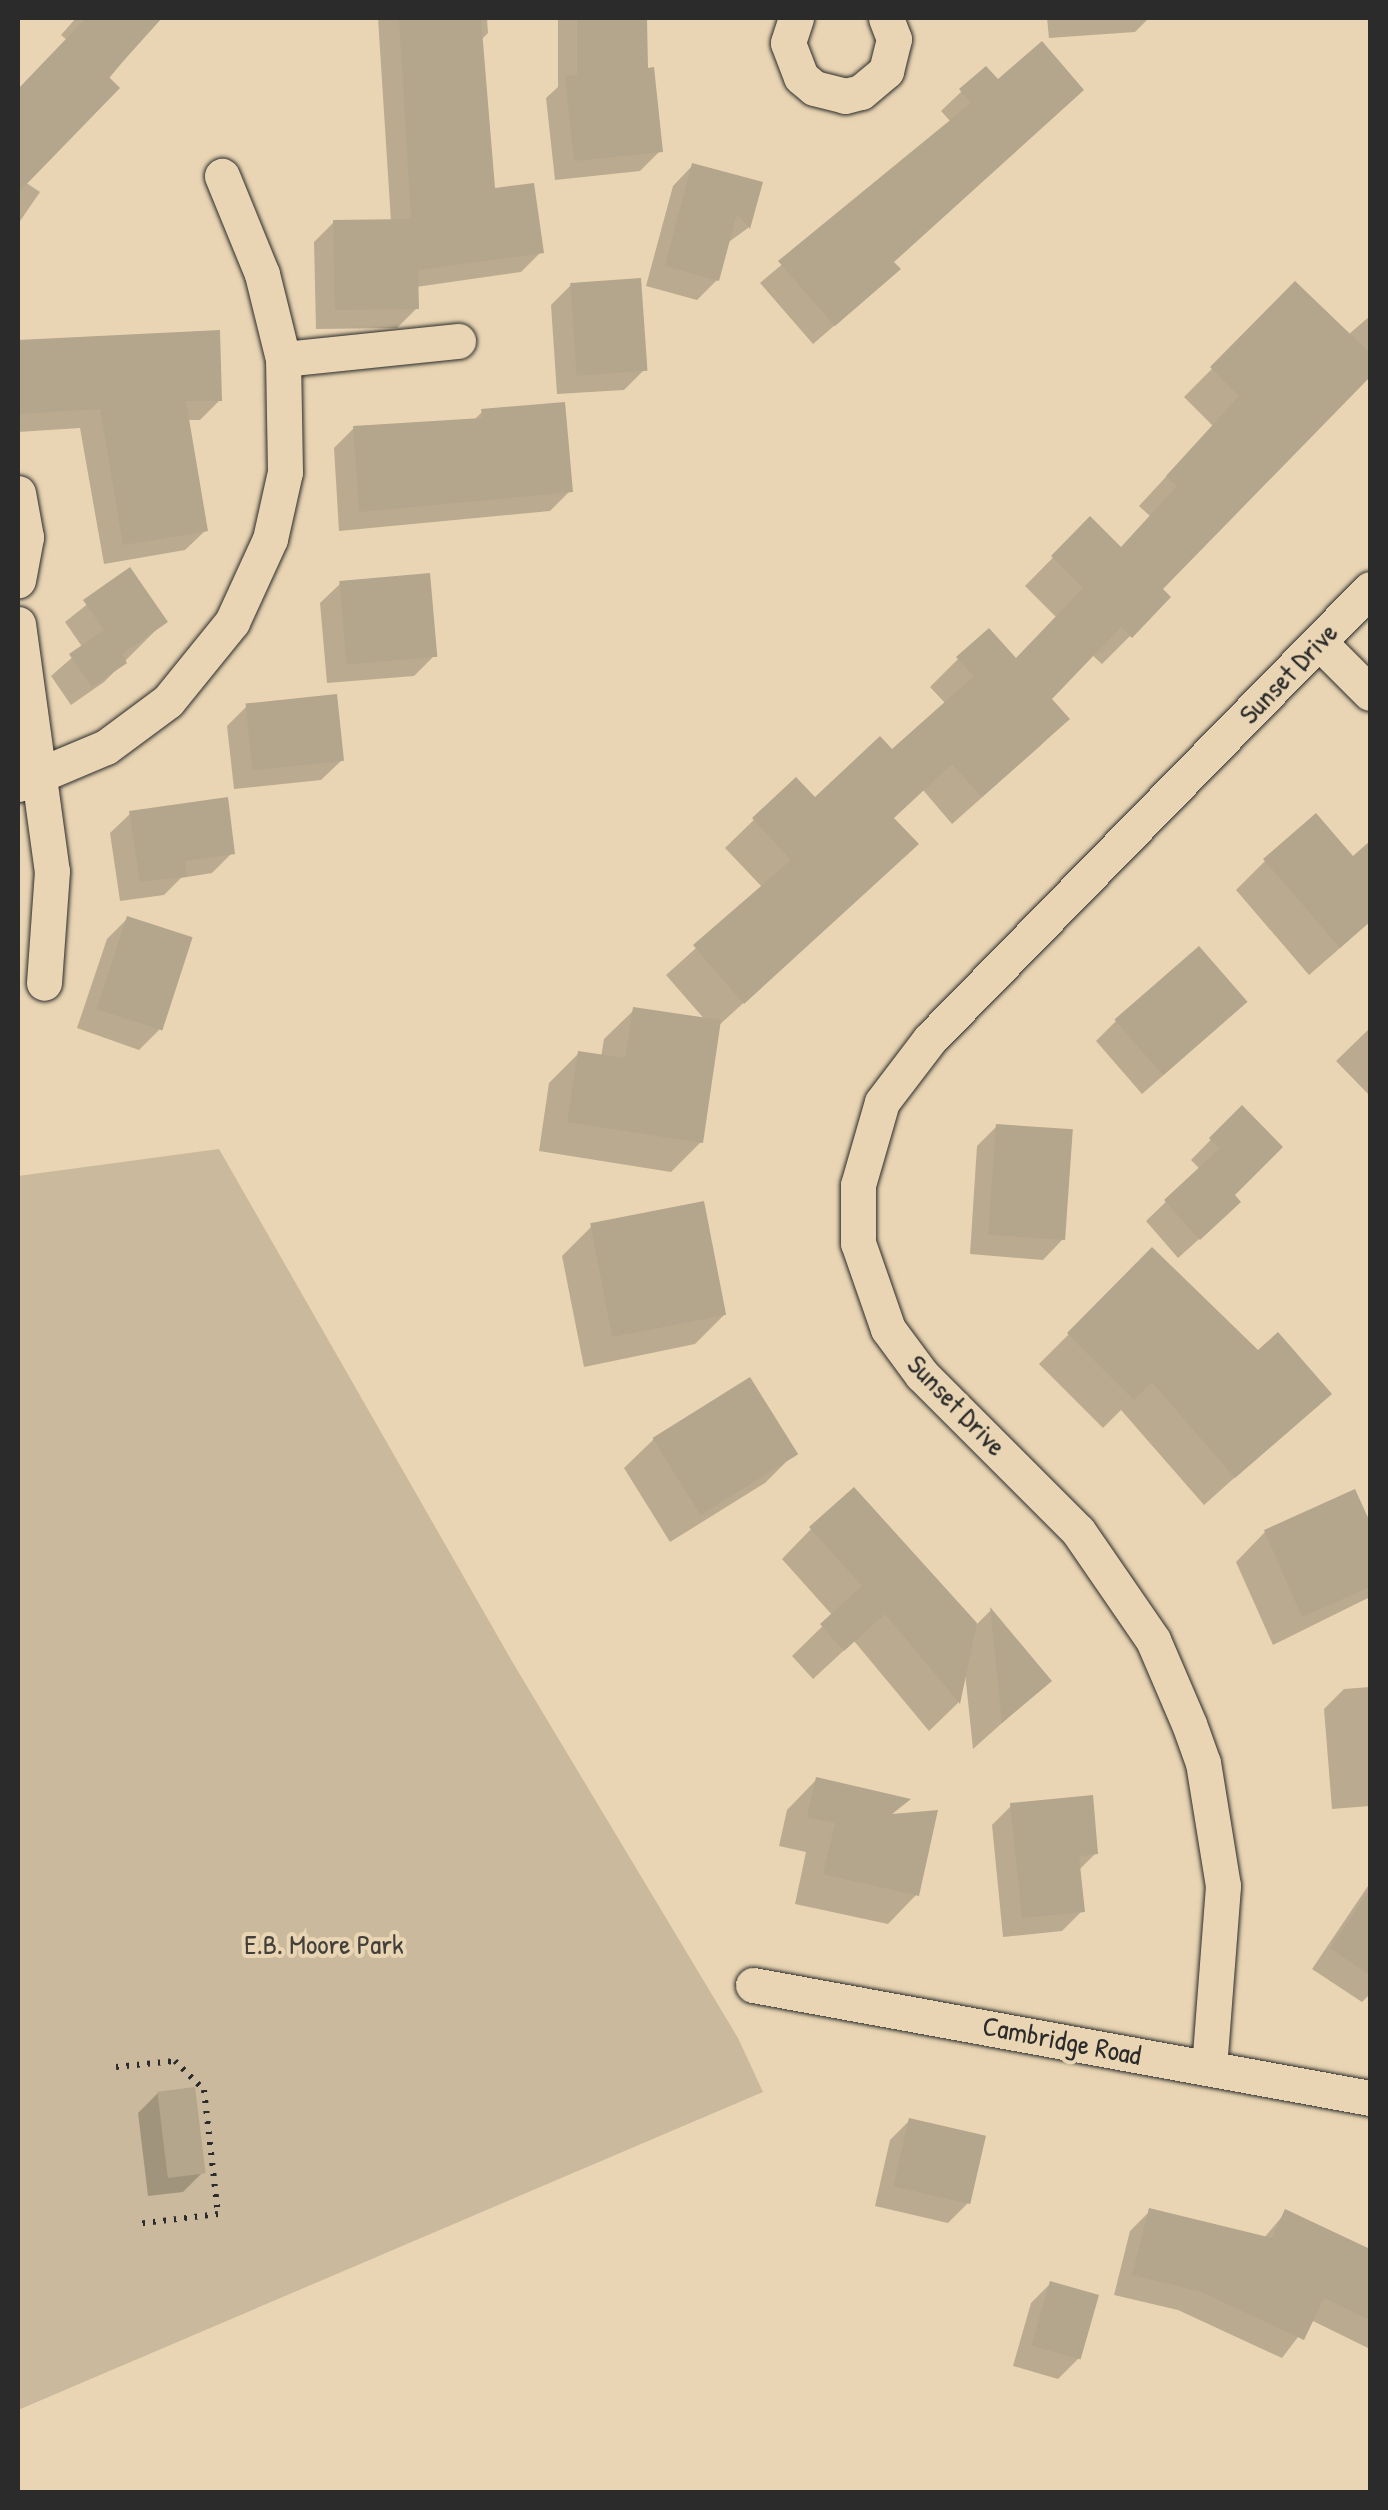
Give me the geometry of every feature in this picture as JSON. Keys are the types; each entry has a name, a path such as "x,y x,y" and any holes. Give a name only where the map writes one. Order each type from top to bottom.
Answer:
{"street":[{"path":"796,18 788,43 801,77 814,88 845,96 862,92 886,71 894,39 886,18"},
{"path":"27,781 106,748 168,700 232,622 270,539 285,472 283,359 262,274 222,176"},
{"path":"283,359 458,341"},
{"path":"18,493 26,537 18,580"},
{"name":"Sunset Drive","path":"1208,2068 1223,1886 1206,1779 1189,1724 1153,1640 1078,1531 922,1375 888,1329 858,1243 858,1185 882,1102 930,1038 1370,589"},
{"path":"18,624 27,781 52,871 44,983"},
{"path":"1319,642 1370,693"},
{"name":"Cambridge Road","path":"753,1985 1370,2098"}],"path":[{"path":"116,2067 175,2061 204,2090 218,2214 136,2224"}],"green space":[{"name":"E.B. Moore Park","path":"219,1149 513,1663 738,2038 763,2092 18,2410 18,1176"}],"building":[{"path":"86,18 162,18 109,77 120,88 18,193 18,89"},
{"path":"399,18 481,18 495,188 534,183 544,253 418,270 419,309 335,310 333,220 411,219"},
{"path":"577,18 647,18 648,68 654,67 663,152 574,161 565,76 577,75"},
{"path":"1042,41 1084,90 894,262 901,269 835,326 778,261 971,103 959,89 986,66 998,79"},
{"path":"692,163 763,182 750,229 737,214 719,281 665,266"},
{"path":"641,278 647,371 577,376 570,283"},
{"path":"1295,281 1370,353 1370,377 1163,589 1171,597 1132,638 1121,627 1052,699 1070,719 982,797 952,764 894,818 919,844 744,1004 693,945 791,860 752,818 796,777 815,797 880,736 892,749 974,676 956,657 989,628 1016,658 1083,588 1051,556 1090,516 1121,547 1177,486 1166,476 1239,396 1210,367"},
{"path":"220,330 222,401 186,401 208,531 123,545 100,409 18,414 18,340"},
{"path":"565,402 573,492 359,512 353,426 482,418 481,409"},
{"path":"130,567 168,622 122,654 127,663 92,687 69,654 104,630 83,600"},
{"path":"430,573 437,657 347,665 339,581"},
{"path":"337,694 344,761 253,770 246,704"},
{"path":"228,797 235,854 185,861 187,876 140,882 129,811"},
{"path":"1316,813 1353,856 1370,841 1370,921 1340,948 1263,859"},
{"path":"127,916 193,937 162,1031 97,1009"},
{"path":"1199,946 1248,1002 1163,1075 1114,1019"},
{"path":"633,1007 721,1020 703,1143 567,1122 578,1051 625,1058"},
{"path":"1242,1105 1283,1147 1235,1195 1241,1202 1200,1240 1164,1200 1219,1149 1209,1138"},
{"path":"996,1124 1073,1129 1065,1240 988,1235"},
{"path":"704,1201 726,1315 612,1337 590,1223"},
{"path":"1152,1247 1258,1350 1278,1332 1332,1394 1235,1478 1152,1382 1134,1400 1067,1333"},
{"path":"750,1377 798,1454 701,1515 652,1438"},
{"path":"854,1487 977,1623 960,1704 885,1614 844,1651 820,1624 862,1586 809,1527"},
{"path":"1355,1489 1370,1522 1370,1587 1302,1617 1264,1530"},
{"path":"990,1607 1052,1681 1002,1723"},
{"path":"816,1777 911,1799 892,1814 938,1810 919,1896 823,1874 835,1823 807,1817"},
{"path":"1093,1795 1098,1854 1079,1856 1085,1912 1022,1918 1010,1803"},
{"path":"1370,1889 1370,1975 1330,1948"},
{"path":"195,2087 206,2173 168,2178 157,2092"},
{"path":"909,2118 986,2136 970,2204 893,2186"},
{"path":"1149,2208 1272,2238 1285,2209 1370,2249 1370,2320 1324,2298 1304,2340 1199,2291 1132,2275"},
{"path":"1050,2281 1099,2295 1081,2359 1032,2345"}]}
